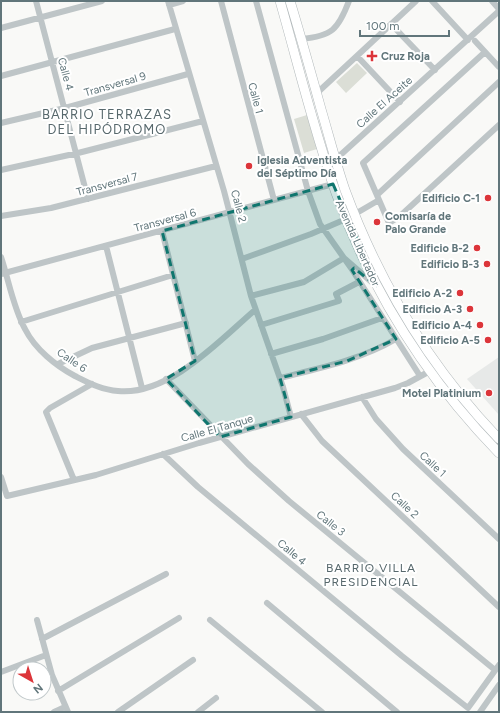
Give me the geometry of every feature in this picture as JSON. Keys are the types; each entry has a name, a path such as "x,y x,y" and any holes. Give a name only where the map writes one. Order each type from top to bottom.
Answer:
{"main road":[{"name":"Avenida Libertador","path":"280,1 333,184 346,219 378,287 402,329 430,371 464,415 499,453"},
{"name":"Avenida Libertador","path":"290,1 336,159 355,214 386,283 418,335 449,381 499,439"},
{"path":"346,219 355,214"}],"street":[{"name":"Calle 4","path":"36,1 78,153 88,199"},
{"path":"1,28 102,1"},
{"path":"168,3 183,1"},
{"name":"Calle 1","path":"221,1 274,200"},
{"name":"Avenida Libertador","path":"256,1 308,191 323,230 360,282 420,376"},
{"path":"301,39 322,37 330,32 341,21 350,1"},
{"path":"317,93 416,1"},
{"path":"432,1 468,40"},
{"path":"492,1 499,10"},
{"name":"Calle 2","path":"168,3 230,212 255,310 280,378 292,417"},
{"name":"Calle El Aceite","path":"336,159 468,40 499,10"},
{"path":"391,24 435,70"},
{"path":"1,76 175,29"},
{"path":"475,41 499,67"},
{"path":"485,52 363,163 389,223 394,221 499,125"},
{"path":"357,56 400,102"},
{"name":"Transversal 9","path":"1,123 65,108 188,74"},
{"path":"355,214 378,197 499,82"},
{"path":"1,170 78,153 203,121"},
{"name":"Transversal 7","path":"1,216 51,208 216,166"},
{"name":"Transversal 6","path":"3,273 333,184"},
{"path":"242,259 323,230 346,219"},
{"path":"162,231 196,361"},
{"path":"106,246 116,291 142,388"},
{"name":"Calle 6","path":"1,257 3,273 22,322 34,343 58,364 92,384 50,408 46,412 74,480"},
{"path":"251,296 304,282 344,258 378,287"},
{"path":"22,322 116,291 173,275"},
{"path":"261,325 339,301 336,294 360,282"},
{"path":"92,384 117,391 142,388 166,379 196,361 255,310"},
{"path":"271,354 367,325 382,318"},
{"path":"58,364 83,351 186,323"},
{"path":"280,378 347,361 375,351 396,339"},
{"name":"Calle El Tanque","path":"1,477 7,496 74,480 394,388 430,371"},
{"name":"Calle 3","path":"166,379 238,456 289,501 497,667"},
{"name":"Calle 1","path":"362,397 376,419 393,439 499,539"},
{"name":"Calle 2","path":"301,414 322,441 499,608"},
{"name":"Calle 4","path":"163,454 204,492 402,656 468,708 480,690"},
{"path":"42,639 166,574"},
{"path":"267,603 397,712"},
{"path":"58,691 179,618"},
{"path":"37,620 46,655 66,710 54,712"},
{"path":"210,620 322,712"},
{"path":"1,672 46,655"},
{"path":"118,712 193,660"},
{"path":"494,696 480,690 497,667"},
{"path":"480,712 494,696 499,685"},
{"path":"198,712 216,698"}],"highlighted area":[{"path":"333,184 378,287 354,268 352,270 396,339 347,361 280,378 291,417 220,437 166,379 195,361 162,231"}],"shaded area":[{"path":"357,63 367,73 346,93 336,82"},
{"path":"307,115 317,149 304,153 294,119"},
{"name":"Motel Platinium","path":"499,357 499,415 467,379"}],"place":[{"name":"Cruz Roja","path":"372,56"},
{"name":"Iglesia Adventista del Séptimo Día","path":"249,166"},
{"name":"Edificio C-1","path":"488,198"},
{"name":"Comisaría de Palo Grande","path":"377,222"},
{"name":"Edificio B-2","path":"477,248"},
{"name":"Edificio B-3","path":"487,264"},
{"name":"Edificio A-2","path":"460,293"},
{"name":"Edificio A-3","path":"470,309"},
{"name":"Edificio A-4","path":"480,325"},
{"name":"Edificio A-5","path":"488,340"},
{"name":"Motel Platinium","path":"489,393"}],"district":[{"name":"BARRIO TERRAZAS DEL HIPÓDROMO","path":"107,122"},
{"name":"BARRIO VILLA PRESIDENCIAL","path":"371,575"}]}
